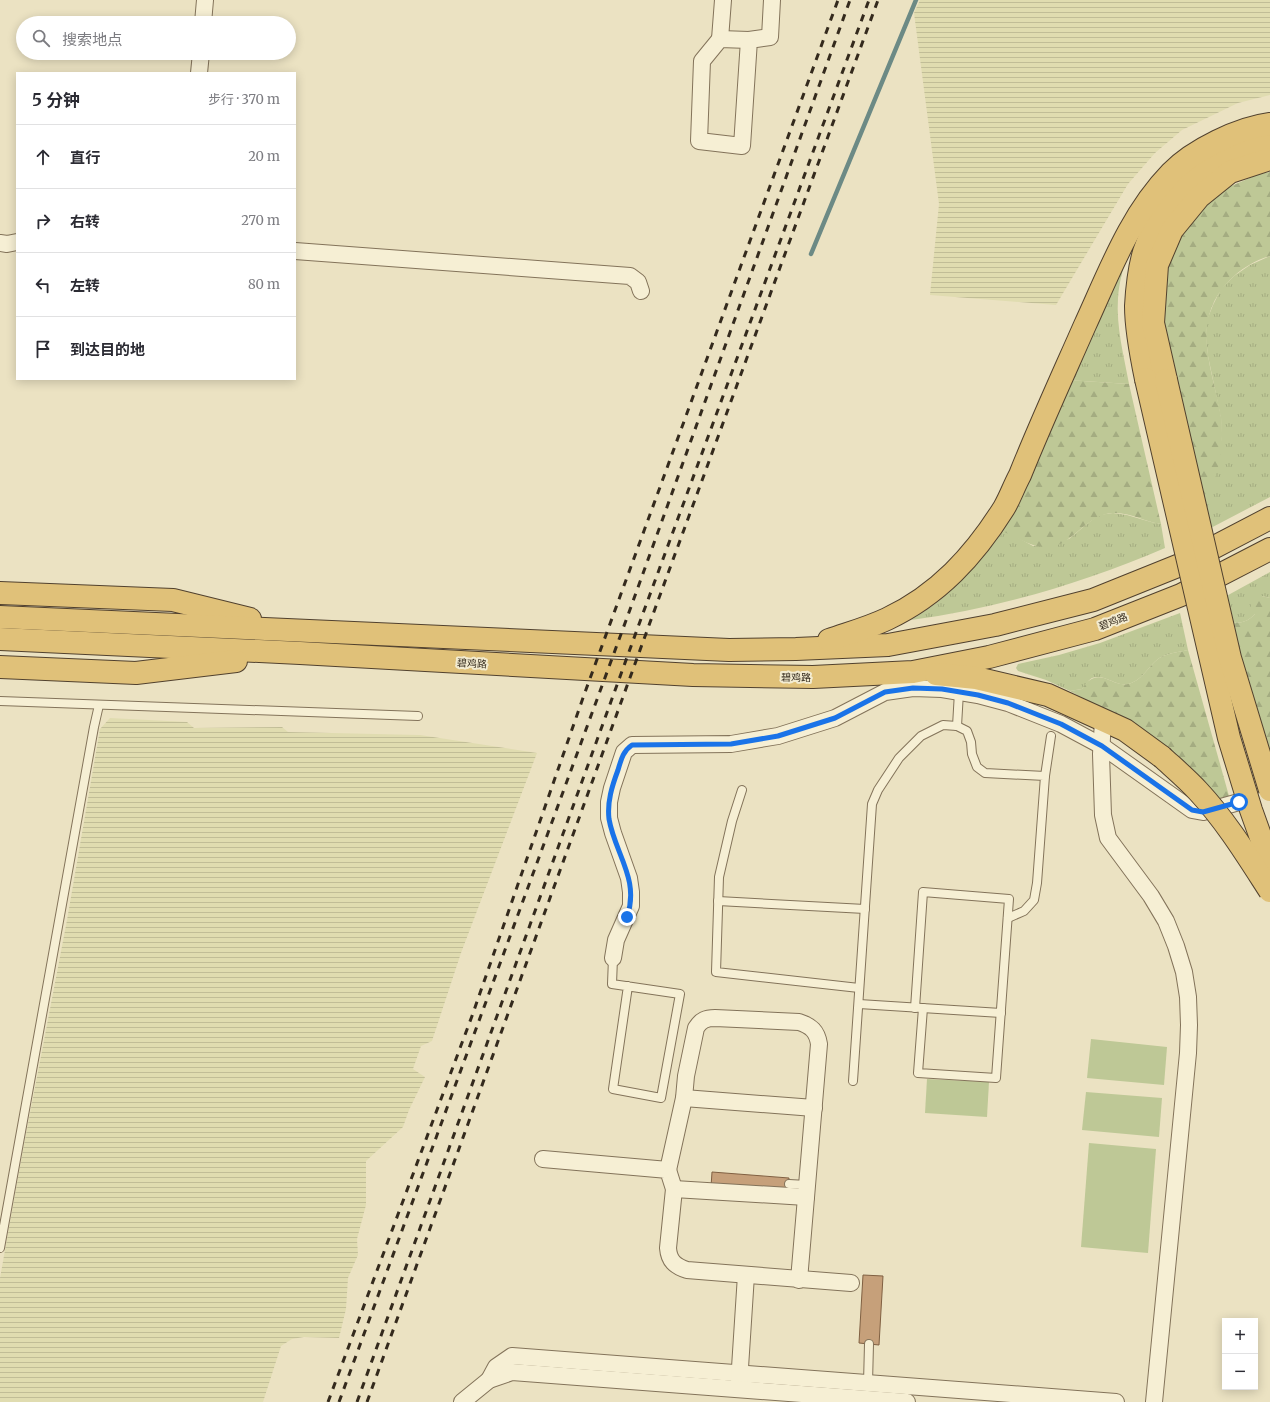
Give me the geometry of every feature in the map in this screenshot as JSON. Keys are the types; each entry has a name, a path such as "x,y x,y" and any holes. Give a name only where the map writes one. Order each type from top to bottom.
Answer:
{"highway":[{"path":"793,649 863,629 887,620 932,592 948,579 985,536 1004,507 1020,475 1055,392 1118,251 1152,196 1172,172 1214,143 1238,132 1270,124"},
{"path":"1270,140 1235,150 1216,159 1200,171 1175,195 1157,223 1144,252 1138,281 1136,307 1140,345 1156,379 1230,658 1270,790"},
{"path":"1270,159 1230,172 1199,197 1172,230 1157,265 1154,323 1156,379 1228,738 1270,864"},
{"path":"0,617 729,650 888,645 996,625 1093,600 1180,565 1270,518"},
{"name":"碧鸡路","path":"300,653 693,675 813,677 913,672 989,657 1095,629 1181,595 1270,549"},
{"path":"0,593 173,600 300,631"},
{"path":"0,639 300,653"},
{"path":"0,667 136,673 300,653"},
{"path":"913,672 976,678 1048,696 1125,730 1162,757 1198,790 1238,841 1270,891"}],"street":[{"path":"204,16 205,0"},
{"path":"723,0 720,39 702,61 699,140 742,146 748,40"},
{"path":"720,39 748,40 770,37 772,0"},
{"path":"199,72 200,60"},
{"path":"0,243 7,244 16,242"},
{"path":"296,251 630,276 638,282 641,292"},
{"path":"612,958 616,940 631,906 631,892 629,878 609,818 609,802 612,788 626,749 632,745 731,744 778,736 835,718 885,692 913,688 942,689 978,695 1008,703 1061,724 1102,746 1192,810 1203,812 1239,802"},
{"path":"1104,720 1102,760 1104,815 1108,838 1151,896 1166,921 1184,972 1188,997 1188,1053 1154,1402"},
{"path":"798,1280 814,1108 819,1044 818,1036 814,1029 798,1022 715,1018 704,1020 699,1023 696,1028 686,1076 684,1098 668,1170 674,1189 668,1257 680,1268 687,1270 798,1280 851,1283"},
{"path":"684,1098 814,1108"},
{"path":"543,1159 668,1170"},
{"path":"674,1189 806,1191"},
{"path":"739,1381 746,1275"},
{"path":"462,1402 489,1380 512,1372 739,1381 780,1390 907,1402"},
{"path":"780,1390 868,1383 1116,1402"}],"lane":[{"path":"957,726 959,692"},
{"path":"0,701 418,716"},
{"path":"0,1248 91,742 99,705"},
{"path":"853,1081 872,804 878,790 899,758 921,736 943,725 957,726 967,731 971,742 972,754 977,767 985,773 1045,776"},
{"path":"1008,918 1024,911 1034,900 1038,876 1045,776 1051,736"},
{"path":"742,790 732,821 718,877 716,972 860,988"},
{"path":"923,892 1009,899 1008,918 996,1078 918,1073 923,892"},
{"path":"718,900 865,909"},
{"path":"612,958 612,984 628,986 680,994 661,1098 613,1089 628,986"},
{"path":"859,1004 1001,1013"},
{"path":"789,1184 806,1191"},
{"path":"868,1383 869,1344"}],"shaded area":[{"path":"920,0 1270,0 1270,95 1238,103 1182,130 1155,153 1128,184 1056,305 930,295 939,204 914,13"},
{"path":"110,718 187,722 194,728 282,727 288,732 420,735 537,753 461,953 432,1041 421,1046 413,1069 425,1077 409,1110 403,1127 366,1161 366,1205 357,1239 358,1255 348,1278 346,1309 339,1338 304,1337 292,1339 281,1346 263,1402 0,1402 0,1278 67,920 100,729"}],"green space":[{"path":"1270,172 1270,256 1242,269 1233,277 1217,297 1210,313 1207,329 1207,346 1209,364 1221,417 1222,441 1219,465 1215,478 1208,491 1198,502 1162,335 1166,268 1182,233 1198,212 1218,194 1229,187 1259,174"},
{"path":"1127,255 1119,287 1118,320 1129,384 1067,380"},
{"path":"1270,256 1270,497 1205,531 1198,502 1222,439 1221,418 1208,356 1206,337 1207,320 1221,289 1234,276 1250,265"},
{"path":"1067,380 1129,384 1161,524 1119,513 1103,515 1085,525 1061,544 1052,547 1043,547 1032,544 1000,530"},
{"path":"1113,513 1161,524 1165,548 1134,561 1040,593 976,609 911,620 929,609 956,585 1000,530 1033,546 1069,539 1099,515"},
{"path":"1270,572 1270,598 1262,596 1255,610 1255,614 1247,620 1239,623 1232,622 1221,599"},
{"path":"1257,596 1270,598 1270,788 1232,622 1239,623 1245,621 1255,614 1254,610 1251,608 1251,602"},
{"path":"1180,613 1188,650 1161,657 1142,676 1128,684 1119,684 1106,678 1097,677 1090,679 1082,689 1070,691 1046,680 1018,671 1016,668 1018,664 1059,655 1100,643"},
{"path":"1188,650 1229,796 1210,801 1110,713 1070,691 1082,689 1087,682 1099,677 1118,683 1128,684 1142,676 1161,657"},
{"path":"1091,1039 1167,1047 1164,1085 1087,1078"},
{"path":"927,1079 989,1082 987,1117 925,1113"},
{"path":"1086,1092 1162,1098 1159,1137 1082,1130"},
{"path":"1089,1143 1156,1149 1148,1253 1081,1247"}],"building":[{"path":"712,1172 789,1178 788,1192 711,1187"},
{"path":"863,1275 883,1276 879,1345 859,1343"}],"waterway":[{"path":"811,254 916,0"}],"railway":[{"path":"328,1402 472,1016 584,695 838,0"},
{"path":"339,1402 628,615 850,0"},
{"path":"357,1402 642,616 869,0"},
{"path":"367,1402 878,0"}],"route":[{"path":"627,917 631,906 629,878 609,818 609,802 612,788 626,749 632,745 731,744 778,736 835,718 868,699 885,692 913,688 942,689 978,695 1008,703 1061,724 1102,746 1192,810 1203,812 1239,802"}]}
